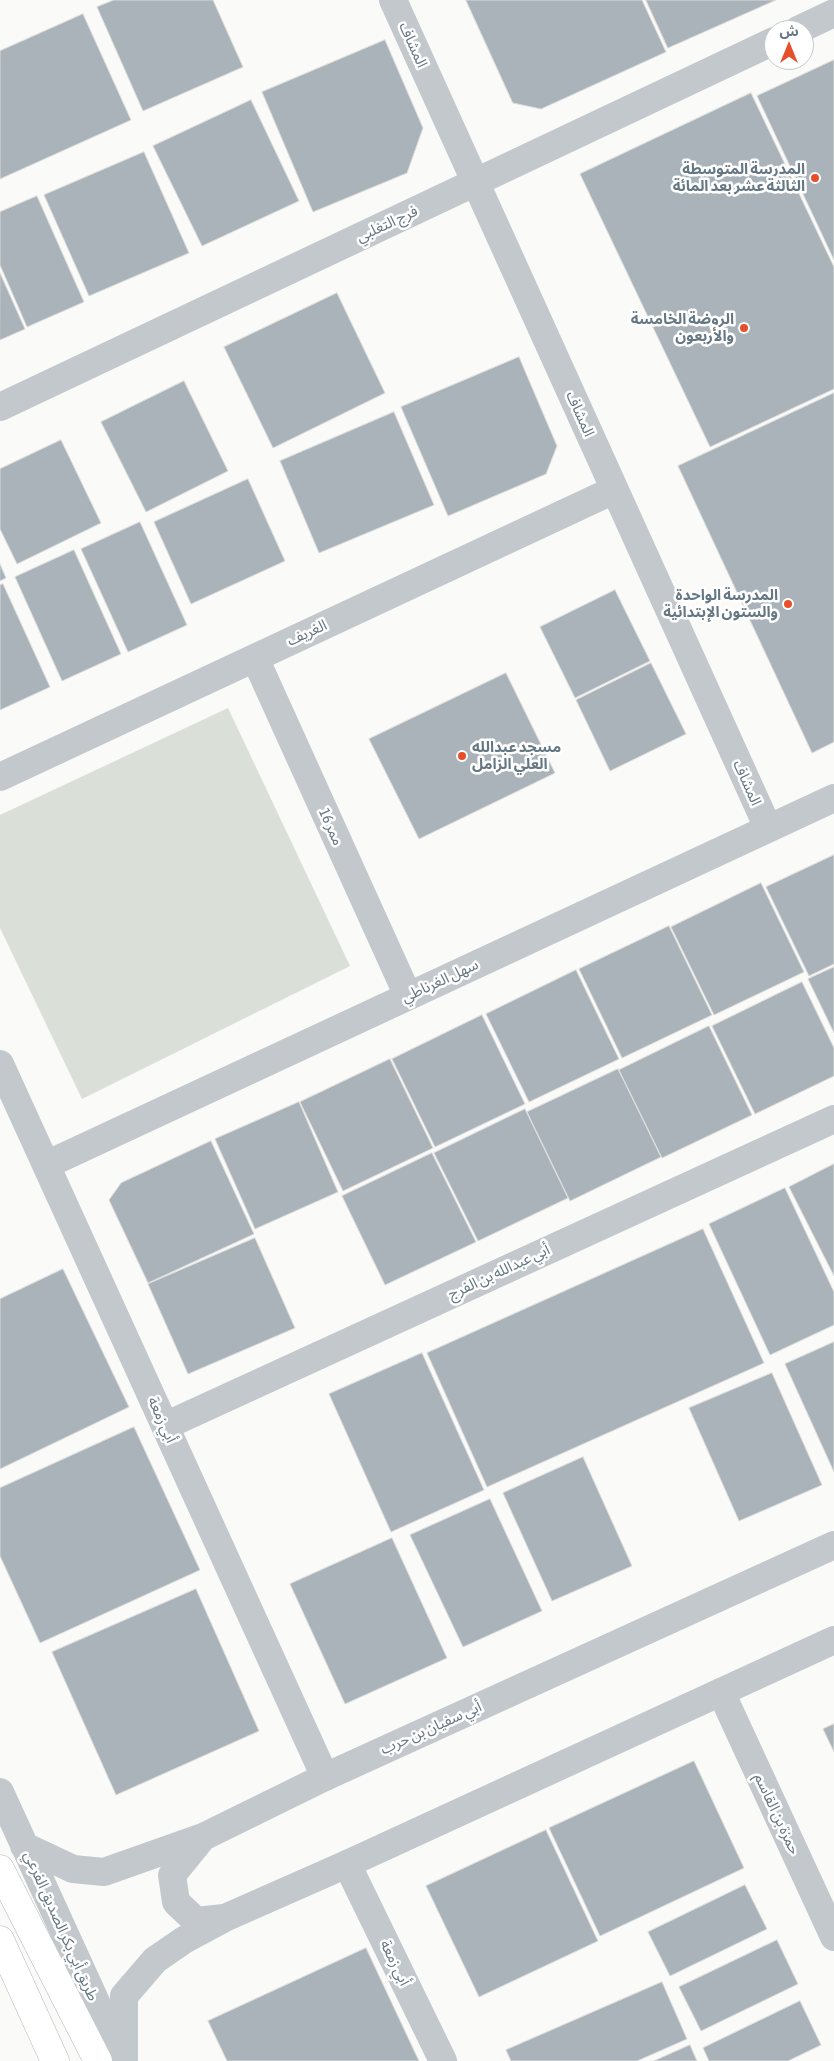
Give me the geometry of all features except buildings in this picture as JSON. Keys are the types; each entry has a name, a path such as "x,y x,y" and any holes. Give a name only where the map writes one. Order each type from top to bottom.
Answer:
{"main road":[{"path":"0,1869 98,2061"},
{"path":"0,1940 55,2061"}],"street":[{"name":"المشاف","path":"393,0 768,828"},
{"path":"814,22 834,13"},
{"name":"فرج التغلبي","path":"0,407 764,47"},
{"name":"الغريف","path":"0,777 614,490"},
{"name":"ممر 16","path":"254,658 408,996"},
{"name":"سهل الغرناطي","path":"46,1165 834,798"},
{"name":"أبي زمعة","path":"1,1070 325,1777"},
{"name":"أبي عبدالله بن الفرج","path":"165,1426 834,1119"},
{"name":"أبي سفيان بن حرب","path":"24,1846 73,1869 104,1872 203,1838 325,1777 834,1545"},
{"path":"122,2061 124,1996 155,1960 184,1940 227,1917 347,1864 834,1640"},
{"name":"حمزة بن القاسم","path":"721,1692 834,1937"},
{"name":"طريق أبي بكر الصديق الفرعي","path":"0,1792 122,2061"},
{"path":"203,1838 172,1874 176,1902 196,1921 227,1917"},
{"name":"أبي زمعة","path":"347,1864 443,2061"}],"shaded area":[{"path":"228,708 350,966 82,1099 0,928 0,815"}],"place":[{"name":"المدرسة المتوسطة الثالثة عشر بعد المائة","path":"815,178"},
{"name":"الروضة الخامسة والأربعون","path":"744,328"},
{"name":"المدرسة الواحدة والستون الإبتدائية","path":"788,604"},
{"name":"مسجد عبدالله العلي الزامل","path":"462,756"}]}
